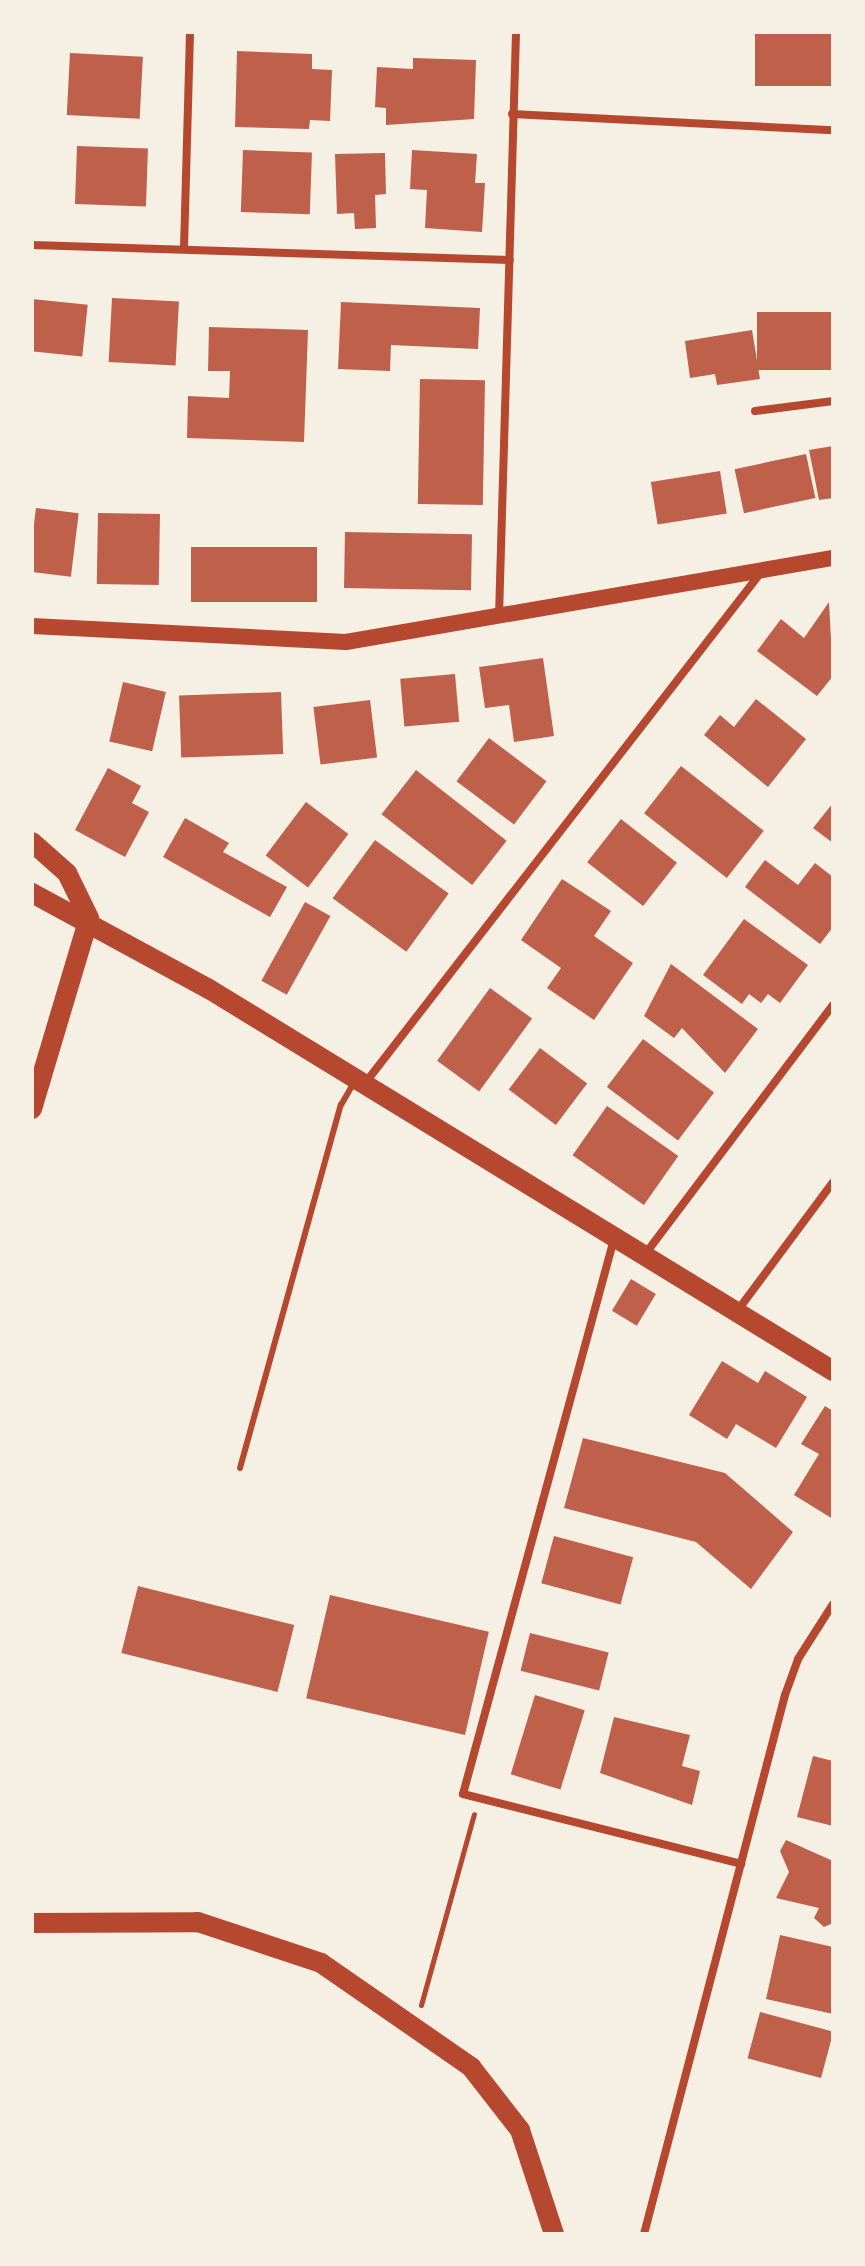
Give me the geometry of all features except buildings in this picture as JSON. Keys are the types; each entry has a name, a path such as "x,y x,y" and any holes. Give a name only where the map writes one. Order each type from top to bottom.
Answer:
{"main road":[{"path":"32,626 298,643 499,621 833,558"},
{"path":"32,842 67,873 89,918 32,1109"},
{"path":"32,893 89,918 833,1371"},
{"path":"32,1923 167,1919 237,1932 321,1963 416,2025 471,2067 520,2130 554,2234"}],"street":[{"path":"184,248 190,32"},
{"path":"499,621 516,32"},
{"path":"512,114 833,130"},
{"path":"32,245 510,260"},
{"path":"755,411 833,401"},
{"path":"360,1082 762,571"},
{"path":"643,1256 833,1005"},
{"path":"736,1313 833,1182"},
{"path":"615,1238 463,1794 741,1864"},
{"path":"644,2234 794,1669 833,1604"}],"lane":[{"path":"240,1468 341,1105 360,1082"}],"path":[{"path":"416,2025 479,1798"}]}
